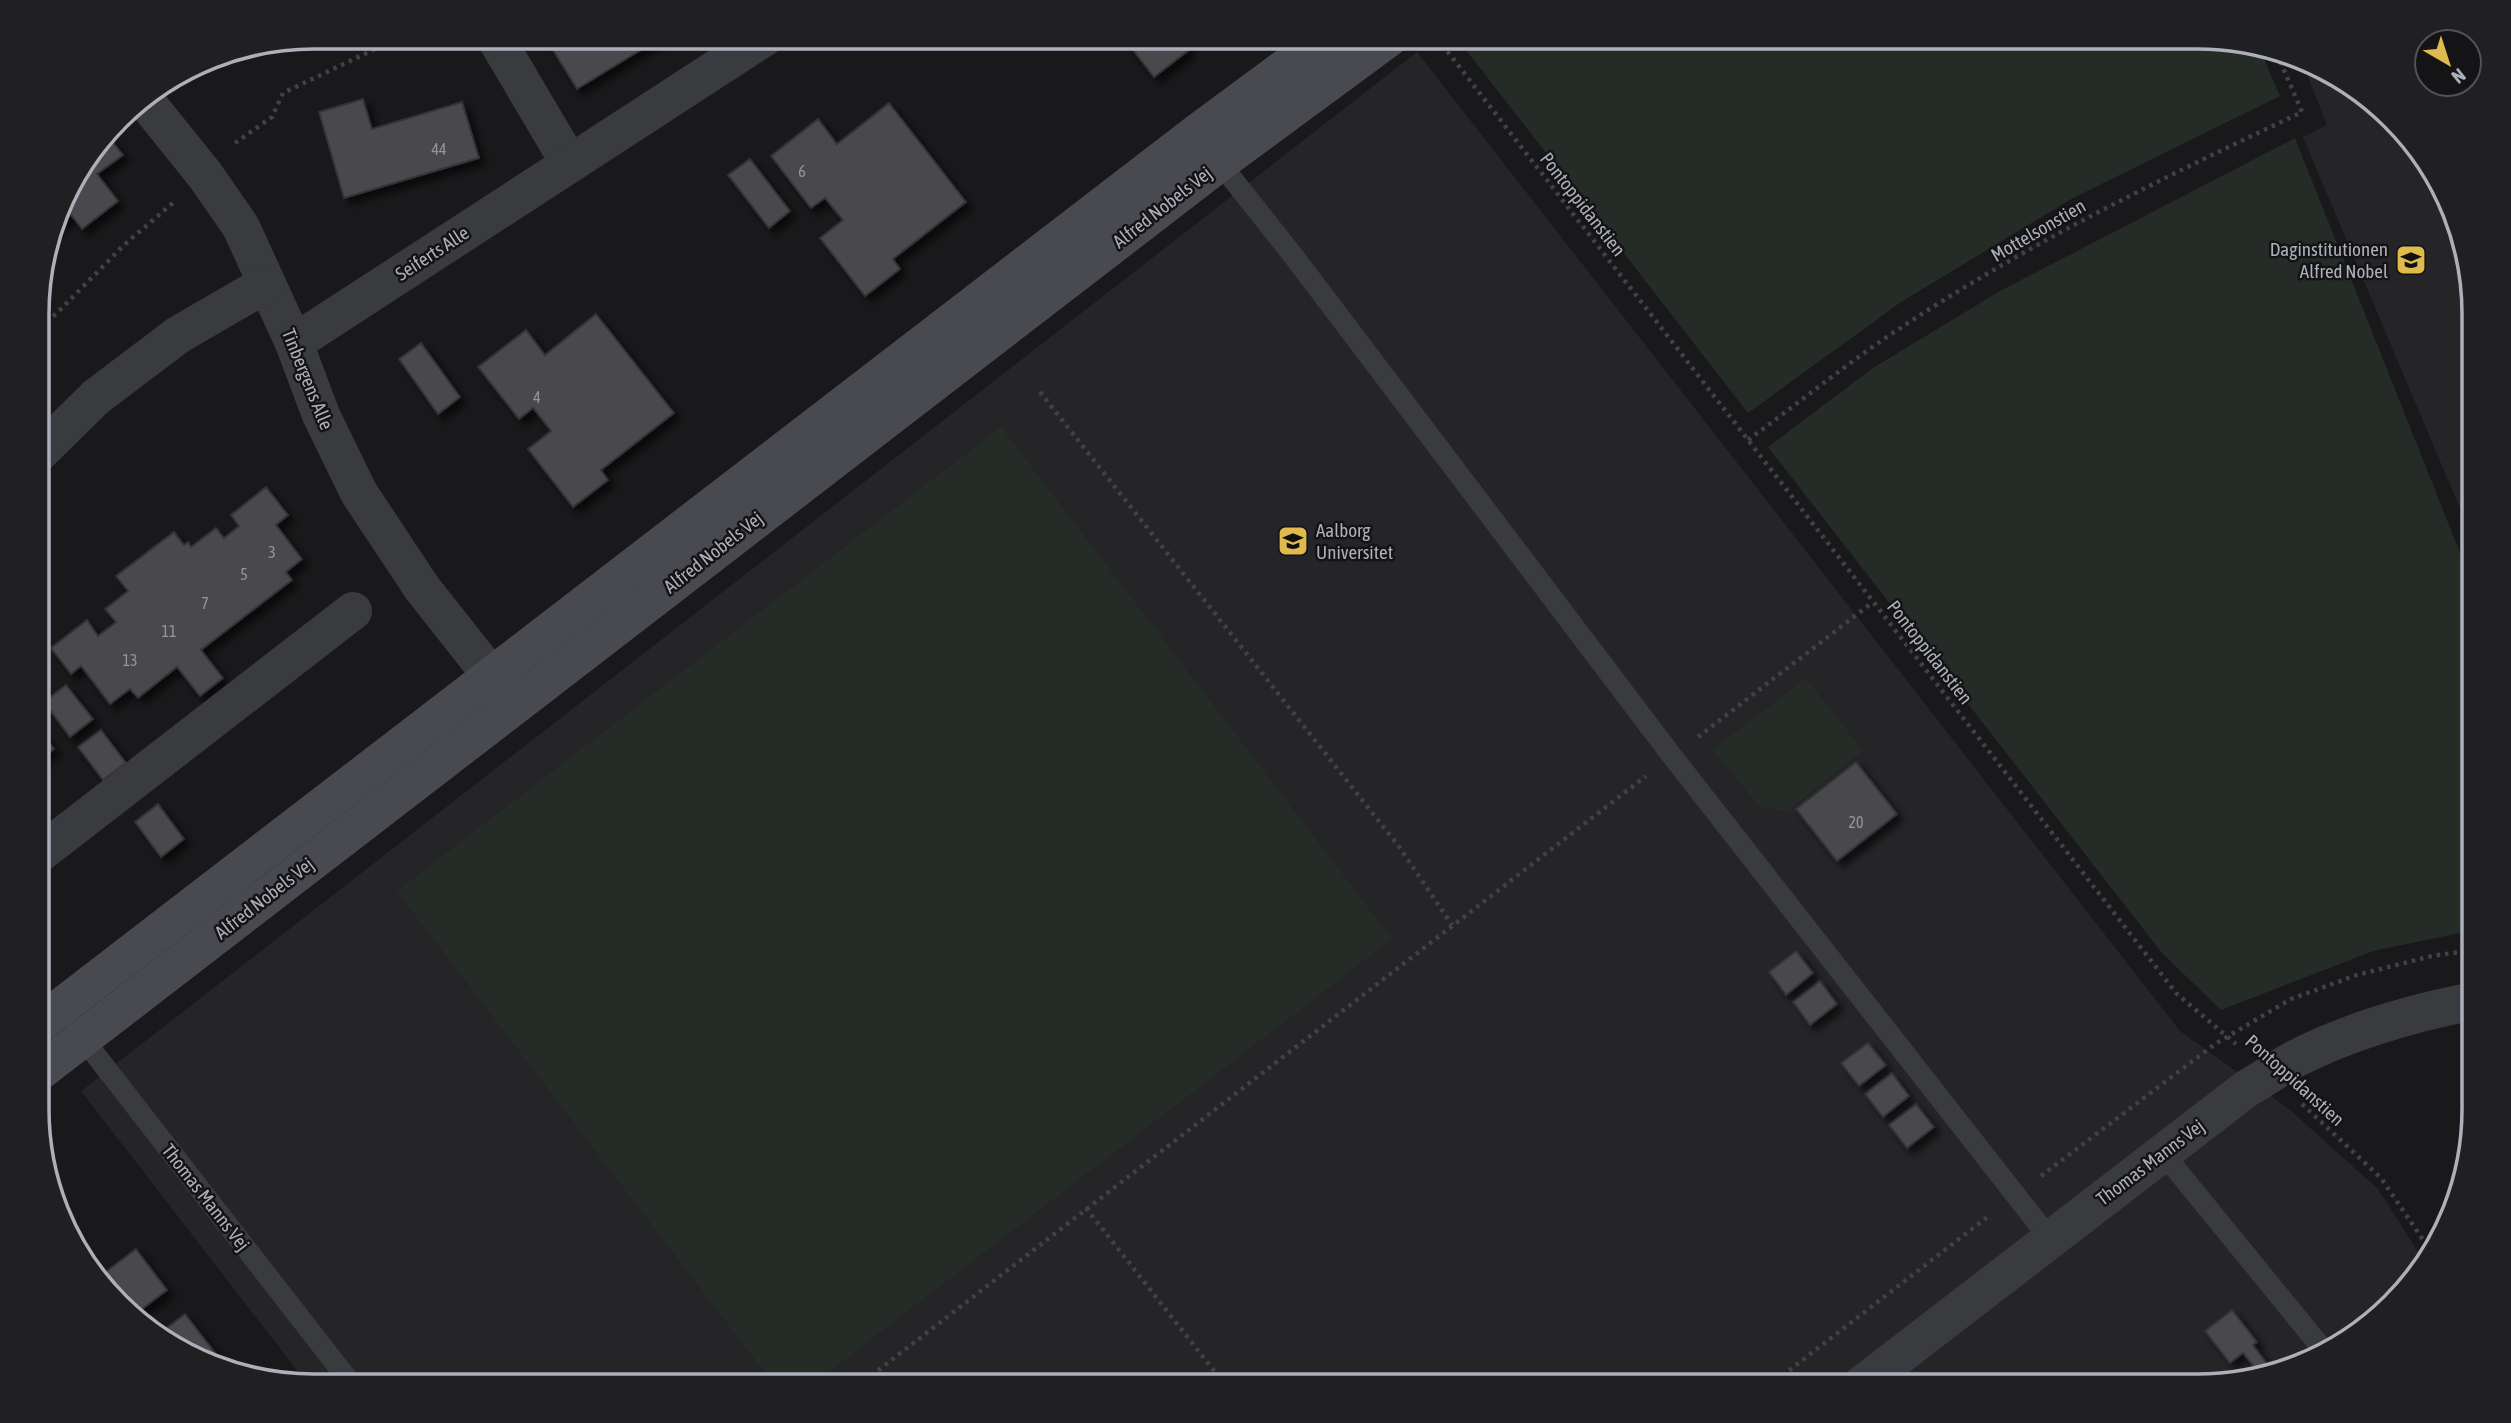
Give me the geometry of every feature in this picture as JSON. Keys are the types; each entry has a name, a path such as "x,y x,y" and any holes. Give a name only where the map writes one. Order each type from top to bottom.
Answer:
{"street":[{"path":"502,49 570,164"},
{"name":"Seiferts Alle","path":"294,343 747,49"},
{"name":"Alfred Nobels Vej","path":"49,1016 1197,133 1311,49"},
{"name":"Alfred Nobels Vej","path":"49,1064 1219,163 1374,49"},
{"path":"49,443 96,397 178,335 267,284 241,227 150,107"},
{"name":"Tinbergens Alle","path":"267,284 294,343 321,415 359,493 422,588 514,705"},
{"path":"49,846 353,611"},
{"name":"Thomas Manns Vej","path":"1876,1374 2246,1089 2293,1060 2357,1033 2425,1011 2462,1003"}],"lane":[{"path":"1197,133 1295,258 1672,757 2050,1240"},
{"name":"Thomas Manns Vej","path":"49,1016 83,1038 344,1374"},
{"path":"2162,1152 2319,1344"}],"path":[{"name":"Pontoppidanstien","path":"1446,49 2176,993 2271,1074 2381,1178 2425,1243"},
{"name":"Mottelsonstien","path":"1748,440 1871,348 1987,275 2095,212 2302,113 2281,63"},
{"path":"1040,392 1400,848 1452,925"},
{"path":"873,1374 1452,925 1873,603"},
{"path":"1086,1209 1217,1374"}],"shaded area":[{"path":"1465,49 2197,49 2232,51 2263,57 2280,96 2073,198 1901,302 1748,413"},
{"name":"Aalborg Universitet","path":"1417,52 2180,1031 2289,1109 2378,1189 2419,1253 2396,1284 2372,1308 2314,1347 2249,1369 2197,1374 299,1373 81,1091"},
{"name":"Daginstitutionen Alfred Nobel","path":"2306,73 2358,104 2396,139 2435,197 2448,229 2460,279 2462,314 2462,505 2459,506 2303,137 2327,125"},
{"path":"2295,138 2462,558 2462,932 2373,951 2221,1010 2162,953 1768,447 1873,368 2000,291"},
{"path":"1001,427 1392,939 826,1374 766,1374 397,891"},
{"path":"1806,678 1863,751 1787,811 1760,807 1713,750"}],"building":[{"path":"552,49 642,49 577,89"},
{"path":"1132,49 1188,49 1189,50 1154,77"},
{"path":"363,99 372,129 462,102 479,158 344,198 319,112"},
{"path":"889,103 966,202 893,259 900,269 865,296 820,238 843,220 825,198 811,208 771,156 818,119 837,144"},
{"path":"113,142 123,155 97,174 118,201 82,229 71,215 67,218 85,181"},
{"path":"750,159 790,211 769,228 728,175"},
{"path":"596,314 674,413 601,470 608,480 573,507 528,449 551,431 533,408 519,419 478,367 526,330 545,355"},
{"path":"421,343 460,397 438,414 399,359"},
{"path":"266,487 288,515 276,525 302,559 286,572 292,580 201,650 223,678 200,696 177,667 138,698 130,689 110,704 81,666 71,674 51,648 87,620 98,636 116,622 105,609 128,591 116,576 174,532 184,545 188,542 191,547 216,528 224,538 239,526 231,515"},
{"path":"66,685 93,719 70,737 49,709 49,698"},
{"path":"101,730 126,763 103,780 78,747"},
{"path":"1856,762 1897,814 1837,861 1796,809"},
{"path":"158,804 184,839 161,857 135,822"},
{"path":"1796,951 1813,973 1786,995 1769,972"},
{"path":"1820,981 1837,1004 1810,1025 1793,1002"},
{"path":"1868,1043 1886,1065 1859,1086 1841,1063"},
{"path":"1892,1073 1909,1096 1883,1117 1865,1094"},
{"path":"1916,1104 1934,1127 1907,1148 1889,1125"},
{"path":"136,1249 167,1290 141,1310 106,1272"},
{"path":"2232,1310 2257,1342 2253,1345 2268,1364 2255,1368 2243,1353 2230,1363 2205,1331"},
{"path":"185,1314 217,1356 197,1347 166,1328"}],"place":[{"name":"Daginstitutionen Alfred Nobel","path":"2411,260"},
{"name":"Aalborg Universitet","path":"1293,541"}]}
